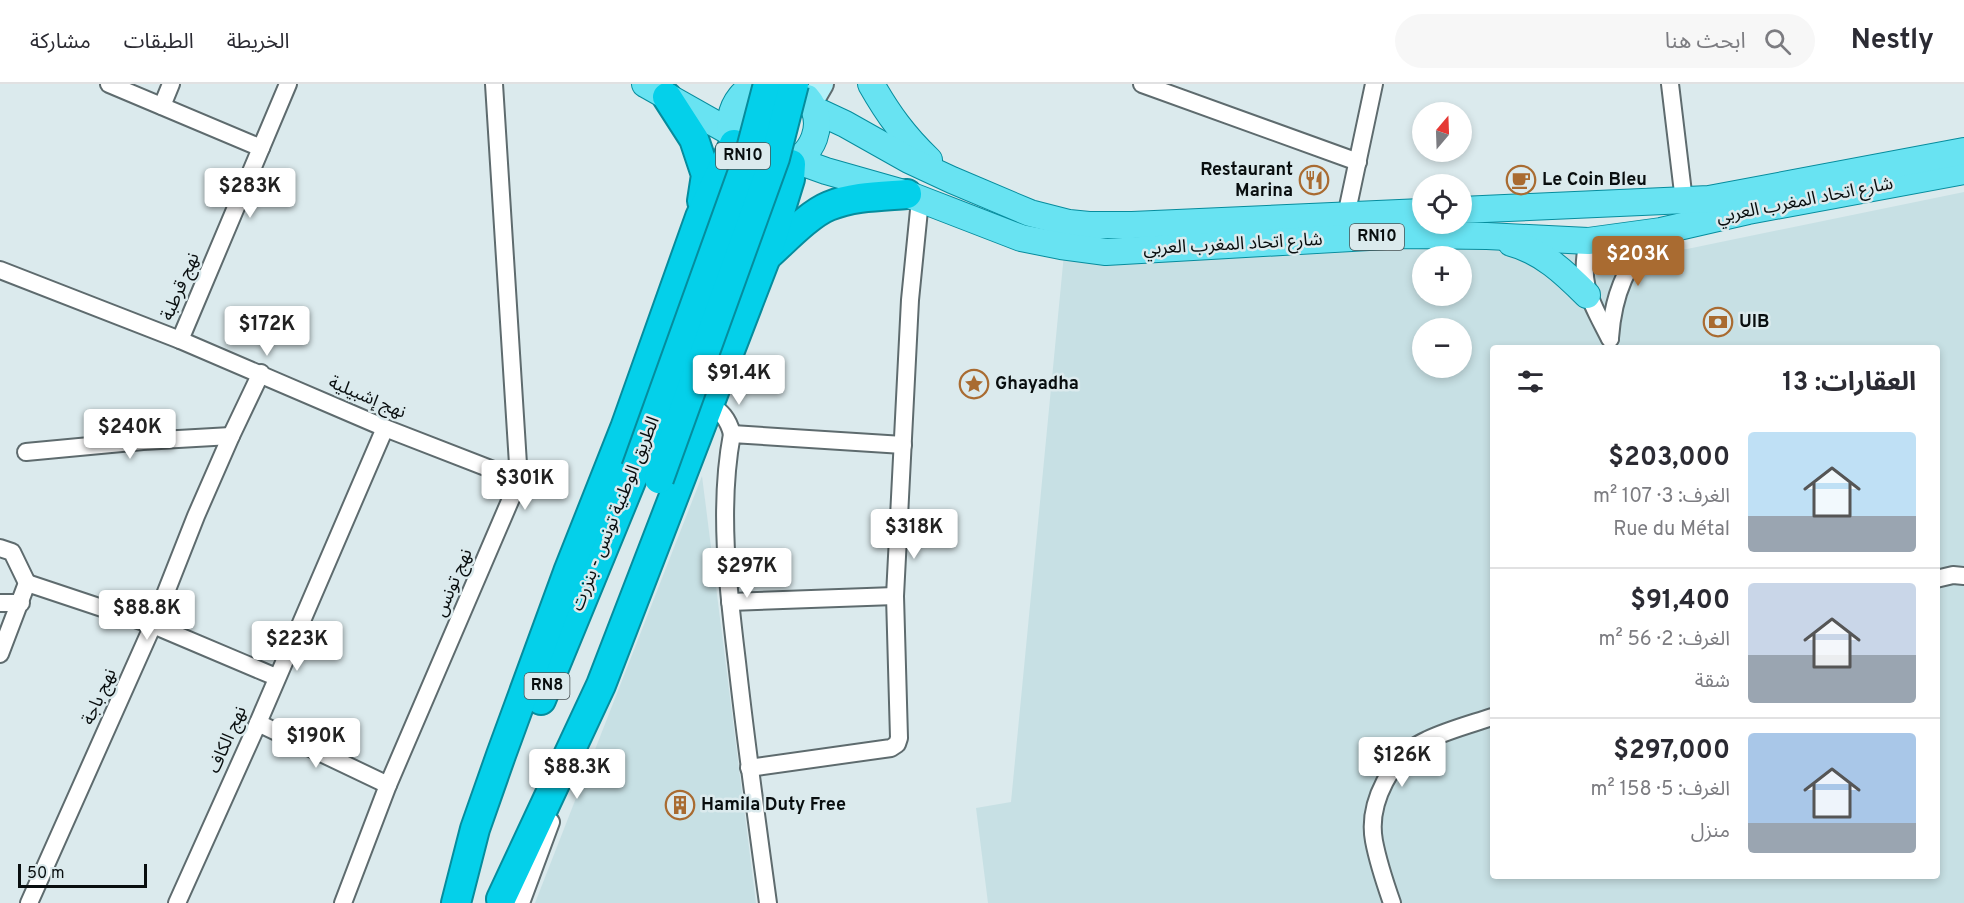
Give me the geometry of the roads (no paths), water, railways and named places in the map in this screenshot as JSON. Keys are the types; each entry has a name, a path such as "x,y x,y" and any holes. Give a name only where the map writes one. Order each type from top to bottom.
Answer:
{"highway":[{"name":"الطريق الوطنية تونس - بنزرت","path":"507,902 648,474 751,149 753,85"},
{"path":"656,90 694,139 706,175 700,217"},
{"name":"الطريق الوطنية تونس - بنزرت","path":"457,903 648,474 775,158 810,95"},
{"path":"457,903 475,829 501,754 568,572 625,428 700,217 732,138"},
{"path":"709,403 766,257 794,163"},
{"path":"766,257 800,226 828,206 864,197 914,197"},
{"name":"RN8","path":"507,902 601,685 709,403"}],"main road":[{"name":"RN10","path":"788,84 810,95"},
{"path":"871,84 886,112 908,140 952,180"},
{"name":"RN10","path":"753,85 740,96 734,106 730,119 732,138 741,155 765,168 779,168 794,163"},
{"name":"RN10","path":"656,90 732,138"},
{"path":"794,163 811,147 815,137 817,124 810,95"},
{"name":"شارع اتحاد المغرب العربي","path":"810,95 844,123 909,160 1030,213 1069,223 1132,225 1412,213"},
{"name":"شارع اتحاد المغرب العربي","path":"1472,209 1709,199 1964,151"},
{"name":"شارع اتحاد المغرب العربي","path":"794,163 914,197 1021,238 1106,252 1404,235 1588,241 1661,231 1748,211 1964,171"},
{"path":"1588,241 1607,228 1647,208 1684,201"},
{"path":"1487,236 1521,245 1545,258 1563,271 1587,295"}],"street":[{"path":"109,84 261,148"},
{"path":"162,106 171,84"},
{"name":"نهج قرطبة","path":"180,340 288,84"},
{"name":"نهج تونس","path":"343,903 388,785 519,480 494,84"},
{"path":"1142,84 1358,162"},
{"path":"1346,216 1374,84"},
{"path":"1670,84 1684,201"},
{"path":"749,768 891,748 897,744 900,730 895,596 914,197"},
{"path":"1612,343 1614,303 1621,282 1646,243 1661,231"},
{"path":"1588,241 1584,259 1587,295 1612,343"},
{"name":"نهج إشبيلية","path":"0,270 180,340 385,428 519,480"},
{"name":"نهج باجة","path":"30,903 153,625 196,516 261,373"},
{"path":"709,403 724,414 732,434 725,508 730,602 749,768 768,903"},
{"name":"نهج الكاف","path":"177,903 258,723 385,428"},
{"path":"732,434 903,445"},
{"path":"26,452 142,441 231,436"},
{"path":"0,548 12,552 27,583 0,654"},
{"path":"1940,578 1953,575 1964,576"},
{"path":"27,583 153,625 276,677"},
{"path":"730,602 895,596"},
{"path":"0,603 21,603"},
{"path":"1392,903 1373,838 1375,813 1382,790 1393,767 1414,747 1426,740 1490,718"},
{"path":"258,723 388,785"}],"place":[{"name":"Restaurant Marina","path":"1314,180"},
{"name":"Le Coin Bleu","path":"1521,180"},
{"name":"UIB","path":"1718,322"},
{"name":"Ghayadha","path":"974,384"},
{"name":"Hamila Duty Free","path":"680,805"}]}
